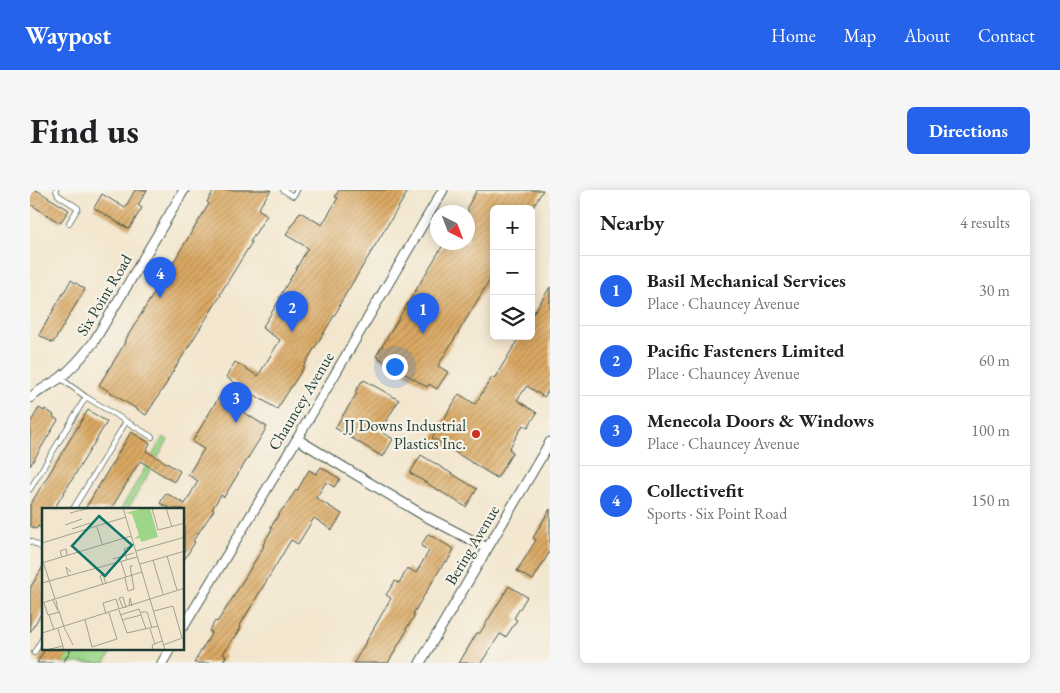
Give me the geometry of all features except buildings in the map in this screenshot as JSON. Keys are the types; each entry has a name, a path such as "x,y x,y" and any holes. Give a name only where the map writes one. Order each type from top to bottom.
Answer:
{"street":[{"name":"Six Point Road","path":"30,398 60,378 82,357 93,343 184,190"},
{"name":"Chauncey Avenue","path":"185,624 297,439 443,190"},
{"path":"297,439 423,515 487,548"},
{"name":"Bering Avenue","path":"420,663 487,548 547,453 550,442"},
{"path":"162,663 169,650"}],"lane":[{"path":"56,190 58,194 78,208 69,223"},
{"path":"283,190 293,196 297,190"},
{"path":"60,378 152,437"},
{"path":"30,489 86,396"},
{"path":"75,508 126,422"},
{"path":"30,541 42,548"},
{"path":"34,653 42,639"}],"green space":[{"path":"163,437 168,440 129,508 122,508"},
{"path":"69,650 112,650 105,663 62,663"}],"place":[{"name":"Collectivefit","path":"160,298"},
{"name":"Pacific Fasteners Limited","path":"292,332"},
{"name":"Basil Mechanical Services","path":"423,334"},
{"name":"Menecola Doors & Windows","path":"236,423"},
{"name":"JJ Downs Industrial Plastics Inc.","path":"476,434"}]}
